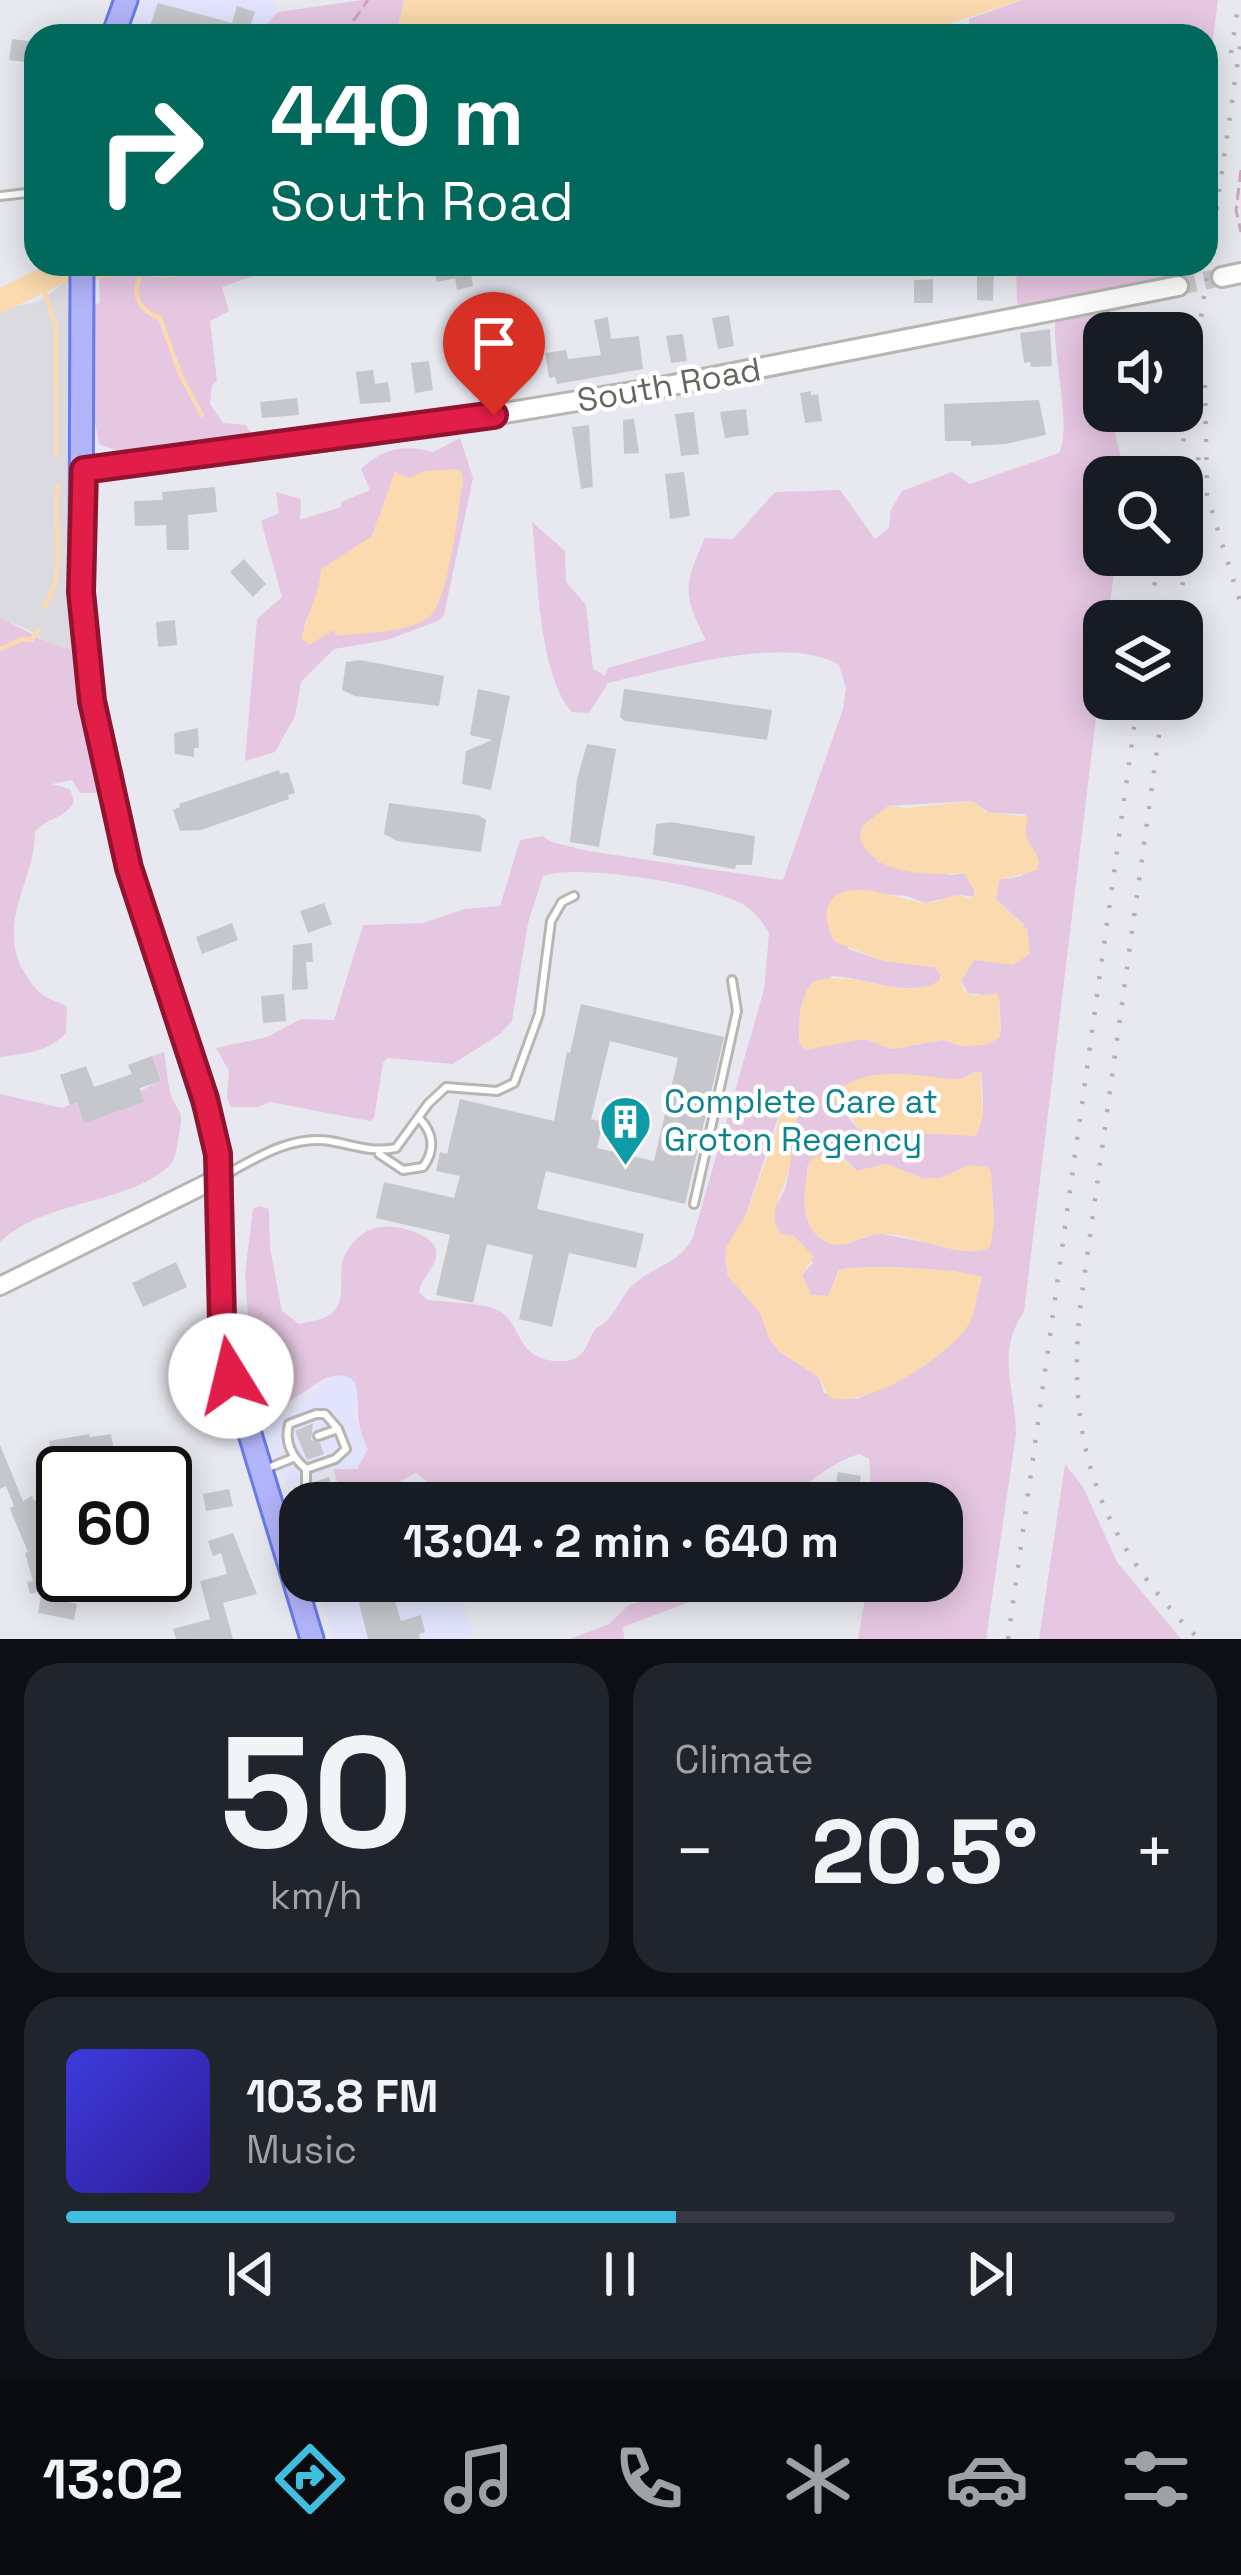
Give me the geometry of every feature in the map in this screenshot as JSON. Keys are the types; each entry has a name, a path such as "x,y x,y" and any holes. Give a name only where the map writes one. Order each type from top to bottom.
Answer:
{"main road":[{"path":"82,276 83,626 97,729 133,883 205,1099 220,1177 224,1342 262,1471 289,1531 312,1639"},
{"name":"South Road","path":"84,470 347,438 658,388 1178,286"}],"street":[{"path":"0,1286 220,1177"}],"lane":[{"path":"220,1177 298,1142 322,1140 376,1151 396,1148 446,1087 497,1091 514,1083 538,1014 551,921 562,902 574,896"},
{"path":"694,1204 737,1011 732,980"},
{"path":"376,1151 403,1170 424,1167 432,1141 420,1119"},
{"path":"293,1458 294,1445 286,1434 289,1424 325,1414 346,1449 306,1469"},
{"path":"318,1436 338,1429"},
{"path":"262,1471 293,1458"},
{"path":"293,1458 306,1469 306,1482"}],"path":[{"path":"1241,170 1236,210 1241,232"}],"shaded area":[{"path":"143,0 273,0 278,12 266,24 136,24"},
{"path":"362,0 404,0 399,24 266,24 278,12"},
{"path":"404,0 1022,0 948,24 399,24"},
{"path":"1022,0 1218,0 1215,24 969,24 969,19"},
{"path":"253,276 222,287 229,311 210,321 217,381 212,385 210,404 223,423 246,425 255,440 121,452 99,444 94,417 99,279"},
{"path":"1016,276 1169,276 1021,308"},
{"path":"67,281 71,649 54,646 0,618 0,309 38,302"},
{"path":"1083,316 1083,432 1114,432 1121,456 1083,456 1083,576 1113,576 1111,600 1083,600 1083,720 1096,720 1024,1312 1015,1327 1009,1357 1016,1434 986,1639 858,1639 864,1602 963,1602 963,1482 871,1482 869,1459 859,1454 810,1482 428,1482 416,1473 399,1482 337,1482 333,1469 357,1469 368,1449 355,1382 337,1375 285,1403 266,1381 248,1316 245,1273 253,1209 269,1209 270,1248 282,1311 299,1324 334,1311 347,1252 363,1234 386,1226 421,1234 433,1244 435,1261 419,1292 427,1300 493,1308 510,1320 532,1353 555,1361 576,1358 633,1285 681,1254 693,1237 764,990 769,933 744,905 703,890 614,874 543,876 528,923 512,1021 453,1064 387,1058 370,1121 270,1102 231,1107 229,1071 216,1048 267,1037 301,1019 334,1020 363,925 423,923 464,909 500,906 520,840 543,836 588,851 783,880 843,709 846,688 839,665 789,652 726,657 608,683 589,713 572,712 561,695 546,649 532,522 565,551 566,582 586,605 593,669 605,676 608,668 706,640 689,589 705,538 733,539 775,492 840,490 875,539 889,528 891,510 902,491 952,472 970,484 1059,453 1064,427 1055,321","holes":["972,801 989,813 1025,814 1025,841 1035,852 1022,876 999,880 996,899 1024,925 998,962 974,960 961,981 968,993 999,997 1001,1032 961,1046 943,1040 892,1049 865,1039 799,1042 801,1006 832,976 913,988 939,982 942,973 935,967 884,961 848,949 844,891 907,896 925,903 974,897 964,873 951,875 877,862 888,806","981,1072 983,1096 976,1135 859,1130 836,1103 891,1075 959,1080","788,1087 796,1128 788,1136 788,1175 773,1222 811,1257 813,1263 802,1275 811,1295 828,1296 839,1270 850,1268 912,1268 982,1278 968,1325 927,1364 857,1399 824,1393 819,1377 780,1352 760,1312 728,1276 727,1246 746,1215","823,1158 845,1159 857,1171 886,1164 924,1179 941,1178 969,1165 992,1189 994,1225 959,1249 878,1233 846,1244 808,1179 807,1167"]},
{"path":"460,438 473,478 444,615 387,640 334,649 301,682 295,716 275,752 245,761 257,619 282,597 261,521 279,513 276,492 301,499 300,520 341,507 341,502 370,490 361,469 377,456 403,448 433,452","holes":["461,471 441,596 302,638 319,597 372,536 395,472 409,478"]},
{"path":"425,471 461,471 463,481 452,554 442,593 429,617 385,631 337,636 334,630 309,645 302,639 321,569 372,536 395,472 409,478"},
{"path":"0,618 71,649 98,793 80,793 72,780 52,784 70,789 74,802 35,832 16,914 20,965 39,992 67,1007 66,1033 44,1048 0,1057"},
{"path":"972,801 985,812 1029,817 1026,836 1039,861 1037,870 999,880 996,899 1027,929 1030,954 1013,965 974,960 961,981 969,994 996,993 999,997 1000,1037 987,1045 961,1046 943,1040 892,1049 865,1039 805,1050 799,1042 800,1010 814,981 847,979 915,988 942,978 935,967 884,961 835,942 827,915 835,896 845,891 873,891 932,903 957,896 970,899 976,893 964,873 905,871 878,861 860,839 862,826 888,806"},
{"path":"164,1052 170,1093 181,1119 169,1166 131,1189 40,1217 0,1242 0,1094 62,1108 77,1102 84,1122 161,1080 152,1056"},
{"path":"980,1071 983,1115 976,1136 859,1130 833,1099 843,1087 871,1076 956,1079"},
{"path":"788,1087 798,1111 788,1136 790,1164 777,1203 776,1224 782,1234 794,1236 814,1257 802,1275 811,1295 828,1296 840,1270 851,1268 936,1269 982,1278 972,1318 959,1337 905,1378 863,1396 829,1397 819,1377 780,1352 760,1313 728,1276 727,1245 746,1215"},
{"path":"818,1155 828,1160 840,1157 857,1171 886,1164 924,1179 941,1178 969,1165 987,1167 994,1225 990,1247 965,1251 886,1234 840,1245 828,1243 813,1232 806,1213 809,1161"},
{"path":"334,1375 346,1375 356,1382 354,1416 368,1448 357,1469 338,1467 285,1482 260,1408 269,1416 287,1414"},
{"path":"1065,1464 1083,1487 1117,1562 1181,1639 1039,1639"},
{"path":"323,1602 463,1602 473,1635 461,1639 334,1639"},
{"path":"689,1602 623,1627 624,1639 570,1639 609,1624 629,1605"}],"building":[{"path":"158,3 232,23 237,6 255,12 251,24 151,24"},
{"path":"12,39 24,40 24,62 9,60"},
{"path":"436,276 471,276 473,286 457,290 455,278 437,282"},
{"path":"977,276 994,276 993,301 977,300"},
{"path":"933,279 933,303 914,303 914,280"},
{"path":"729,315 734,346 718,349 712,318"},
{"path":"608,317 611,339 639,336 643,369 557,384 555,377 549,378 545,353 566,350 568,359 601,355 594,320"},
{"path":"1050,329 1052,366 1024,363 1020,333"},
{"path":"486,331 511,333 510,352 484,349"},
{"path":"683,334 687,361 671,363 666,336"},
{"path":"429,361 433,390 415,393 411,363"},
{"path":"373,370 375,384 388,382 391,402 360,404 356,372"},
{"path":"811,391 811,395 818,394 822,421 805,423 800,393"},
{"path":"297,398 299,415 262,418 260,402"},
{"path":"1039,400 1046,435 1005,444 971,446 971,441 945,441 944,404"},
{"path":"746,409 749,435 725,438 720,412"},
{"path":"694,412 699,454 681,456 675,414"},
{"path":"634,419 639,453 624,454 623,420"},
{"path":"589,425 593,487 581,489 572,427"},
{"path":"684,472 690,516 670,519 665,474"},
{"path":"215,487 217,512 188,515 189,550 167,550 166,525 135,526 134,501 163,500 162,492"},
{"path":"244,559 266,584 253,597 230,572"},
{"path":"175,620 177,645 158,647 156,622"},
{"path":"360,660 444,676 439,706 355,696 342,690 346,662"},
{"path":"478,689 510,696 491,790 462,784 466,751 492,740 470,735"},
{"path":"624,689 772,710 767,740 625,721 620,717"},
{"path":"198,728 199,748 194,748 194,757 175,754 174,733"},
{"path":"587,744 616,749 599,847 570,842 577,779"},
{"path":"279,770 280,774 288,772 293,786 295,793 289,799 201,830 180,831 173,810 179,804"},
{"path":"389,803 478,815 486,820 481,852 397,841 384,834"},
{"path":"671,822 755,836 752,865 736,865 735,869 653,855 656,824"},
{"path":"324,903 332,924 308,933 300,911"},
{"path":"232,923 238,940 202,954 196,937"},
{"path":"312,943 313,962 306,962 308,989 292,990 293,945"},
{"path":"284,994 286,1021 263,1023 261,996"},
{"name":"Complete Care at Groton Regency","path":"581,1004 724,1037 685,1204 546,1171 537,1209 644,1234 636,1268 569,1253 552,1327 519,1319 533,1255 487,1244 473,1303 436,1295 450,1235 376,1218 384,1182 454,1198 460,1176 436,1171 440,1152 447,1154 460,1099 554,1121","holes":["610,1041 678,1058 654,1161 597,1148 603,1122 591,1119"]},
{"path":"152,1056 161,1081 140,1088 144,1102 84,1123 77,1102 70,1105 60,1075 86,1066 94,1087 132,1074 128,1065"},
{"path":"176,1262 187,1287 143,1307 132,1283"},
{"path":"313,1423 311,1440 320,1443 324,1454 307,1460 295,1431"},
{"path":"111,1434 113,1446 50,1446 49,1441"},
{"path":"0,1445 23,1501 32,1496 36,1500 36,1592 30,1594 27,1582 33,1581 28,1552 10,1508 14,1506 6,1486 0,1489"},
{"path":"838,1472 861,1476 860,1482 836,1482"},
{"path":"229,1489 233,1506 206,1511 203,1494"},
{"path":"233,1533 257,1594 223,1603 233,1639 176,1639 173,1629 210,1619 200,1581 227,1574 221,1553 213,1556 208,1541"},
{"path":"40,1602 77,1604 74,1620 38,1613"},
{"path":"359,1602 395,1602 401,1621 421,1615 425,1632 419,1634 420,1639 368,1639"}],"waterway":[{"path":"0,301 51,276"},
{"path":"141,276 139,302 160,318 181,376 202,415"},
{"path":"41,281 56,327 57,455"},
{"path":"45,607 58,561 58,485"},
{"path":"0,649 32,640 38,630"}],"tunnel":[{"path":"1178,286 1222,277"}],"railway":[{"path":"1231,53 1239,0"},
{"path":"1218,199 1241,39"},
{"path":"1181,456 1207,276"},
{"path":"1205,385 1207,495 1241,605"},
{"path":"1181,600 1199,453"},
{"path":"1152,600 1156,576"},
{"path":"1008,1639 1135,720"},
{"path":"1161,720 1081,1301 1078,1399 1084,1444 1113,1526 1136,1565 1199,1639"}],"place":[{"name":"Complete Care at Groton Regency","path":"625,1167"}],"route":[{"path":"231,1376 222,1320 218,1154 205,1099 129,868 92,701 81,592 84,470 494,415"}]}
